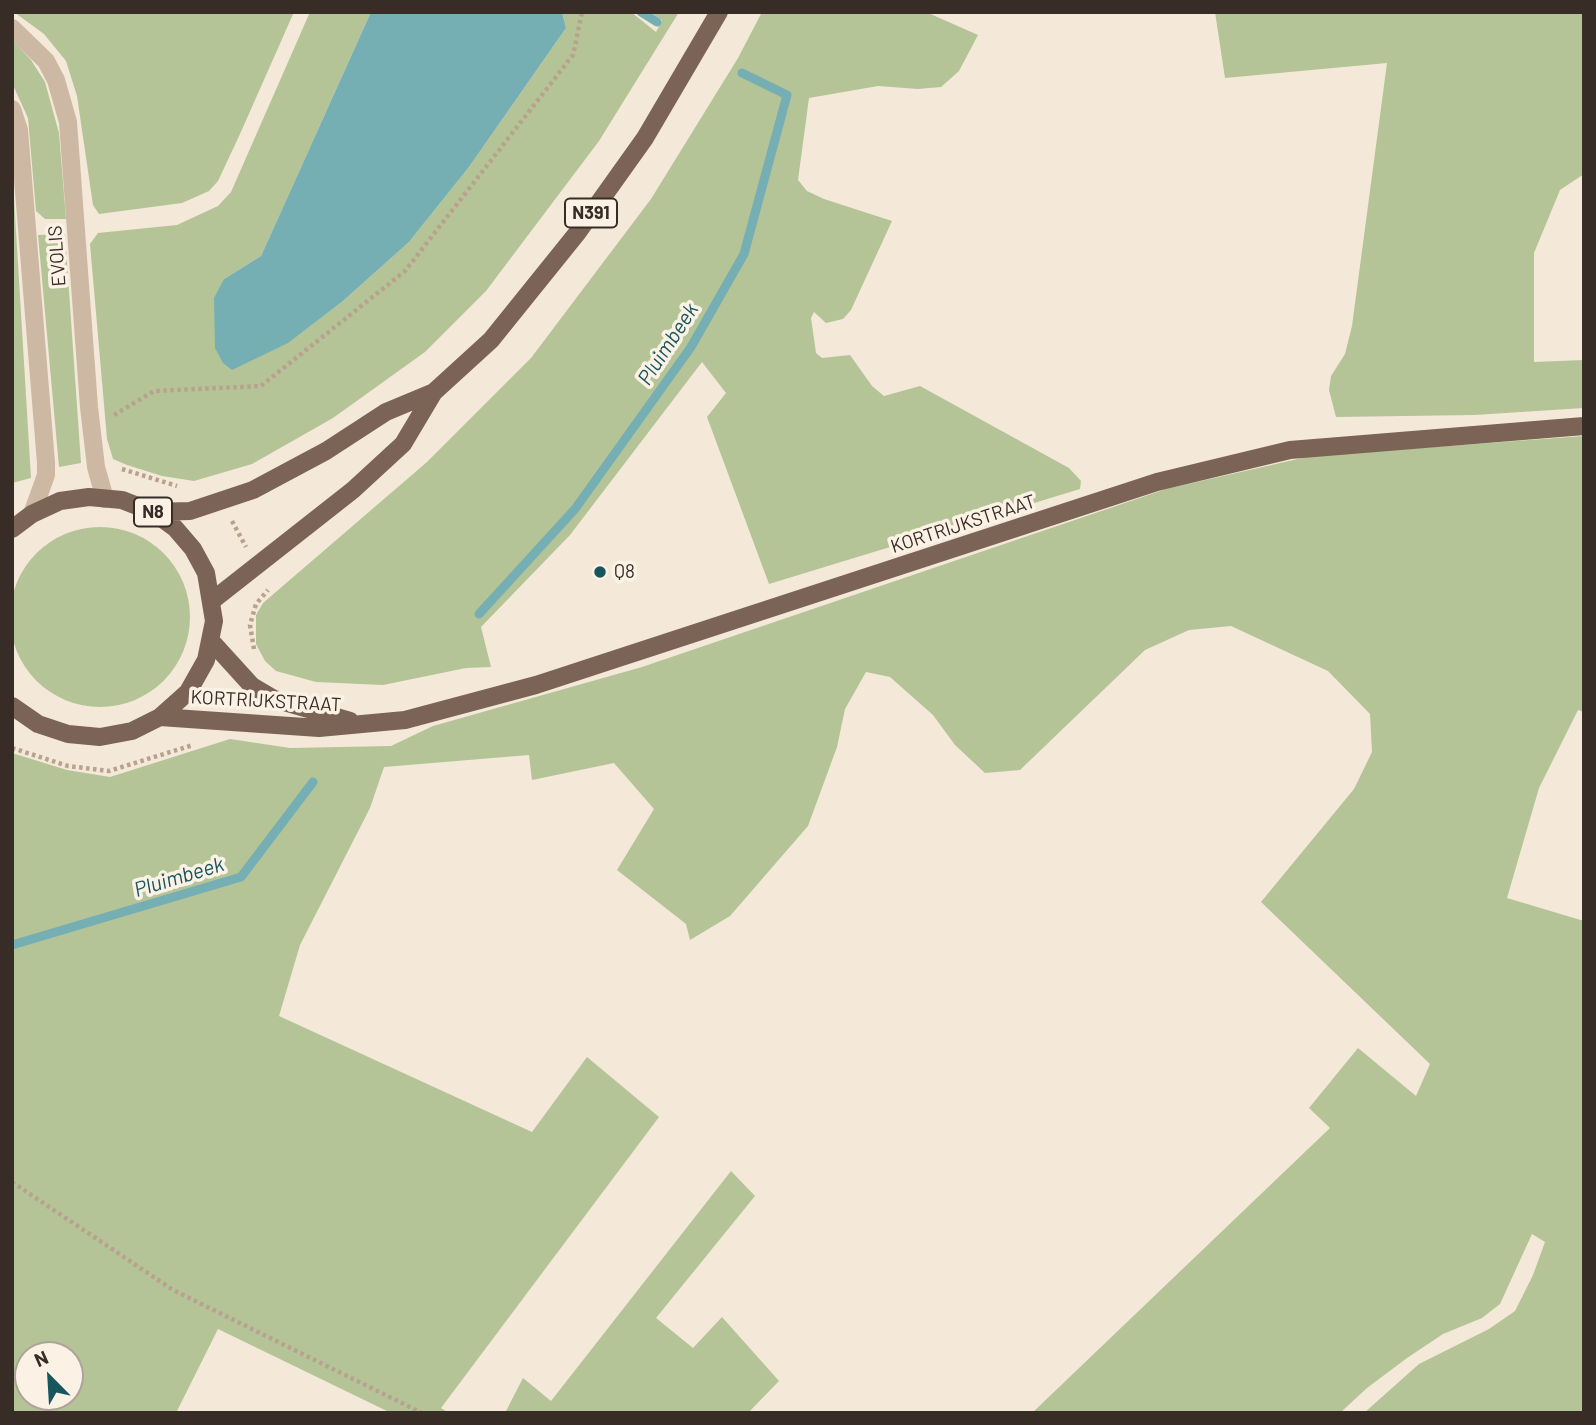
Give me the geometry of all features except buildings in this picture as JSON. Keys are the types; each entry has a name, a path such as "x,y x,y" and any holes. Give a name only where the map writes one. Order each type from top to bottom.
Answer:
{"main road":[{"name":"N391","path":"213,600 353,490 403,444 434,392 491,340 547,274 645,138 719,12"},
{"name":"N391","path":"153,512 190,510 221,502 290,471 386,412 434,392"},
{"name":"KORTRIJKSTRAAT","path":"160,717 319,728 369,725 447,710 536,685 1170,479 1290,450 1584,426"},
{"name":"N8","path":"12,529 32,514 60,501 89,497 122,500 153,512 175,528 193,549 206,573 213,600 212,642 193,684 160,717 132,731 100,737 68,734 38,724 12,706"},
{"name":"KORTRIJKSTRAAT","path":"212,642 252,686 274,699 369,725"}],"street":[{"name":"EVOLIS","path":"12,27 46,61 57,80 68,122 92,428 96,467 105,499"},
{"name":"EVOLIS","path":"12,109 19,130 46,463 46,475 32,514"}],"path":[{"path":"92,428 154,391 261,386 405,271 573,55 582,12"},
{"path":"96,467 119,468 178,486 209,488 221,502 270,588 256,604 250,625 252,645 261,666 252,686"},
{"path":"12,748 68,766 109,771 210,742 232,722"},
{"path":"12,1182 173,1290 422,1413"}],"green space":[{"path":"14,12 294,12 218,181 209,191 182,203 99,214 93,205 77,96 66,61 44,34"},
{"path":"310,12 371,12 261,256 224,279 287,343 343,301 409,242 469,167 566,28 562,12 631,12 656,32 662,20 650,12 679,12 599,141 486,291 425,352 333,418 252,464 194,481 162,476 127,465 113,459 107,439 90,244 98,233 177,225 218,206 231,192"},
{"path":"762,12 926,12 978,35 959,71 941,87 918,89 878,86 809,98 798,180 807,191 824,199 892,221 851,310 843,319 826,323 814,312 811,318 816,353 822,358 850,355 872,386 884,396 920,386 1069,468 1081,481 1080,489 769,584 707,417 726,393 702,362 570,535 481,627 491,667 466,668 383,685 316,682 276,671 265,661 256,644 256,615 263,603 427,462 531,358 651,199 738,58"},
{"path":"1215,12 1584,12 1584,174 1560,190 1534,253 1534,362 1584,360 1584,408 1474,415 1336,417 1329,390 1331,376 1345,354 1352,326 1387,63 1225,78"},
{"path":"12,40 31,60 45,82 59,133 66,219 45,219 36,211 28,118 12,83"},
{"path":"12,165 31,478 12,483"},
{"path":"65,234 81,463 59,467 38,235"},
{"path":"1584,436 1584,712 1578,710 1539,788 1507,898 1584,921 1584,1413 1364,1413 1419,1364 1489,1329 1515,1311 1533,1275 1545,1242 1532,1234 1500,1304 1482,1318 1443,1334 1407,1358 1367,1388 1340,1413 1032,1413 1330,1128 1309,1108 1358,1048 1416,1096 1430,1064 1261,902 1354,789 1372,752 1370,714 1328,671 1231,626 1189,630 1145,650 1020,770 985,773 955,745 933,715 890,677 866,672 845,709 837,747 808,826 730,916 690,940 686,924 617,870 654,809 614,763 532,780 529,755 384,767 370,808 300,945 279,1016 532,1132 587,1057 659,1117 441,1408 449,1413 391,1413 218,1329 176,1413 12,1413 12,753 67,770 110,777 230,739 290,748 391,746 433,726 642,667 1166,489 1311,456"},
{"path":"100,527 134,534 150,542 163,554 175,567 183,583 190,617 183,651 175,667 163,680 150,692 134,700 100,707 66,700 50,692 37,680 25,667 17,651 10,617 17,583 25,567 37,554 50,542 66,534"},
{"path":"731,1171 755,1196 656,1318 693,1348 722,1317 779,1381 748,1413 505,1413 523,1378 551,1401"}],"water":[{"path":"371,12 562,12 566,28 469,167 409,242 343,301 288,343 232,370 223,363 215,348 214,298 224,279 261,256"}],"waterway":[{"name":"Pluimbeek","path":"641,12 657,22"},
{"name":"Pluimbeek","path":"479,614 575,509 691,347 744,254 787,95 742,73"},
{"name":"Pluimbeek","path":"12,945 241,877 313,782"}],"place":[{"name":"Q8","path":"600,572"}]}
